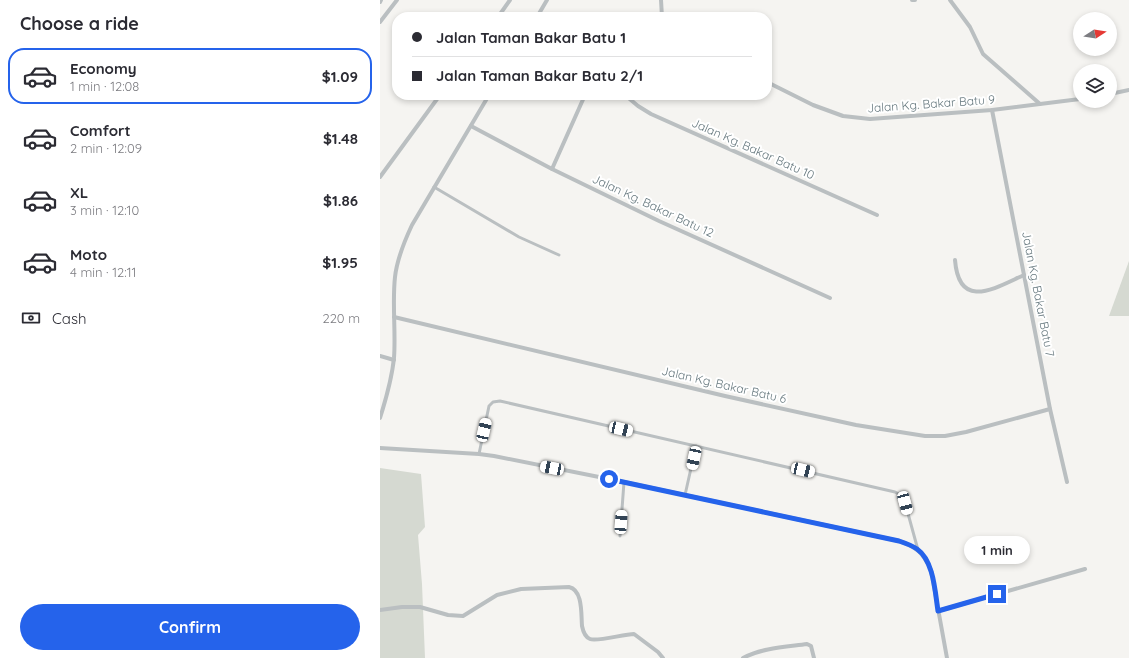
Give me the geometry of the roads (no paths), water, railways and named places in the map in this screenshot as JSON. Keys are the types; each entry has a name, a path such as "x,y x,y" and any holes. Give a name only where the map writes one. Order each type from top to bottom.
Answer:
{"street":[{"path":"380,22 397,0"},
{"path":"502,12 510,0"},
{"path":"540,12 547,0"},
{"path":"661,0 662,12"},
{"path":"950,0 970,27 983,54 1040,104"},
{"name":"Jalan Kg. Bakar Batu 9","path":"772,84 813,105 843,116 870,119 992,110 1073,100"},
{"path":"1117,93 1129,90"},
{"path":"380,177 436,100"},
{"path":"380,418 391,378 394,360 395,278 398,260 404,241 434,187 486,100"},
{"path":"552,169 583,100"},
{"name":"Jalan Kg. Bakar Batu 10","path":"631,100 651,114 877,215"},
{"name":"Jalan Kg. Bakar Batu 7","path":"992,110 1050,410 1067,482"},
{"name":"Jalan Kg. Bakar Batu 12","path":"471,126 552,169 659,221 830,298"},
{"path":"955,260 956,271 960,281 966,287 974,291 981,292 991,290 1024,275"},
{"name":"Jalan Kg. Bakar Batu 6","path":"394,317 748,401 856,425 925,436 945,436 966,432 1050,410"},
{"path":"380,356 394,360"},
{"path":"380,448 494,456 624,482 909,544 918,550 925,558 931,570 947,658"},
{"path":"938,611 1085,569"},
{"path":"380,610 402,607 420,607 448,615 463,616 503,593 521,589 569,587 575,590 579,596 582,626 587,637 594,640 634,634 658,652 663,658"},
{"path":"743,658 765,650 806,644 811,646 814,658"}],"lane":[{"path":"434,187 519,237 559,255"},
{"path":"479,454 489,406 496,401 899,493 905,503 918,550"},
{"path":"685,495 696,446"},
{"path":"620,536 624,482"}]}
